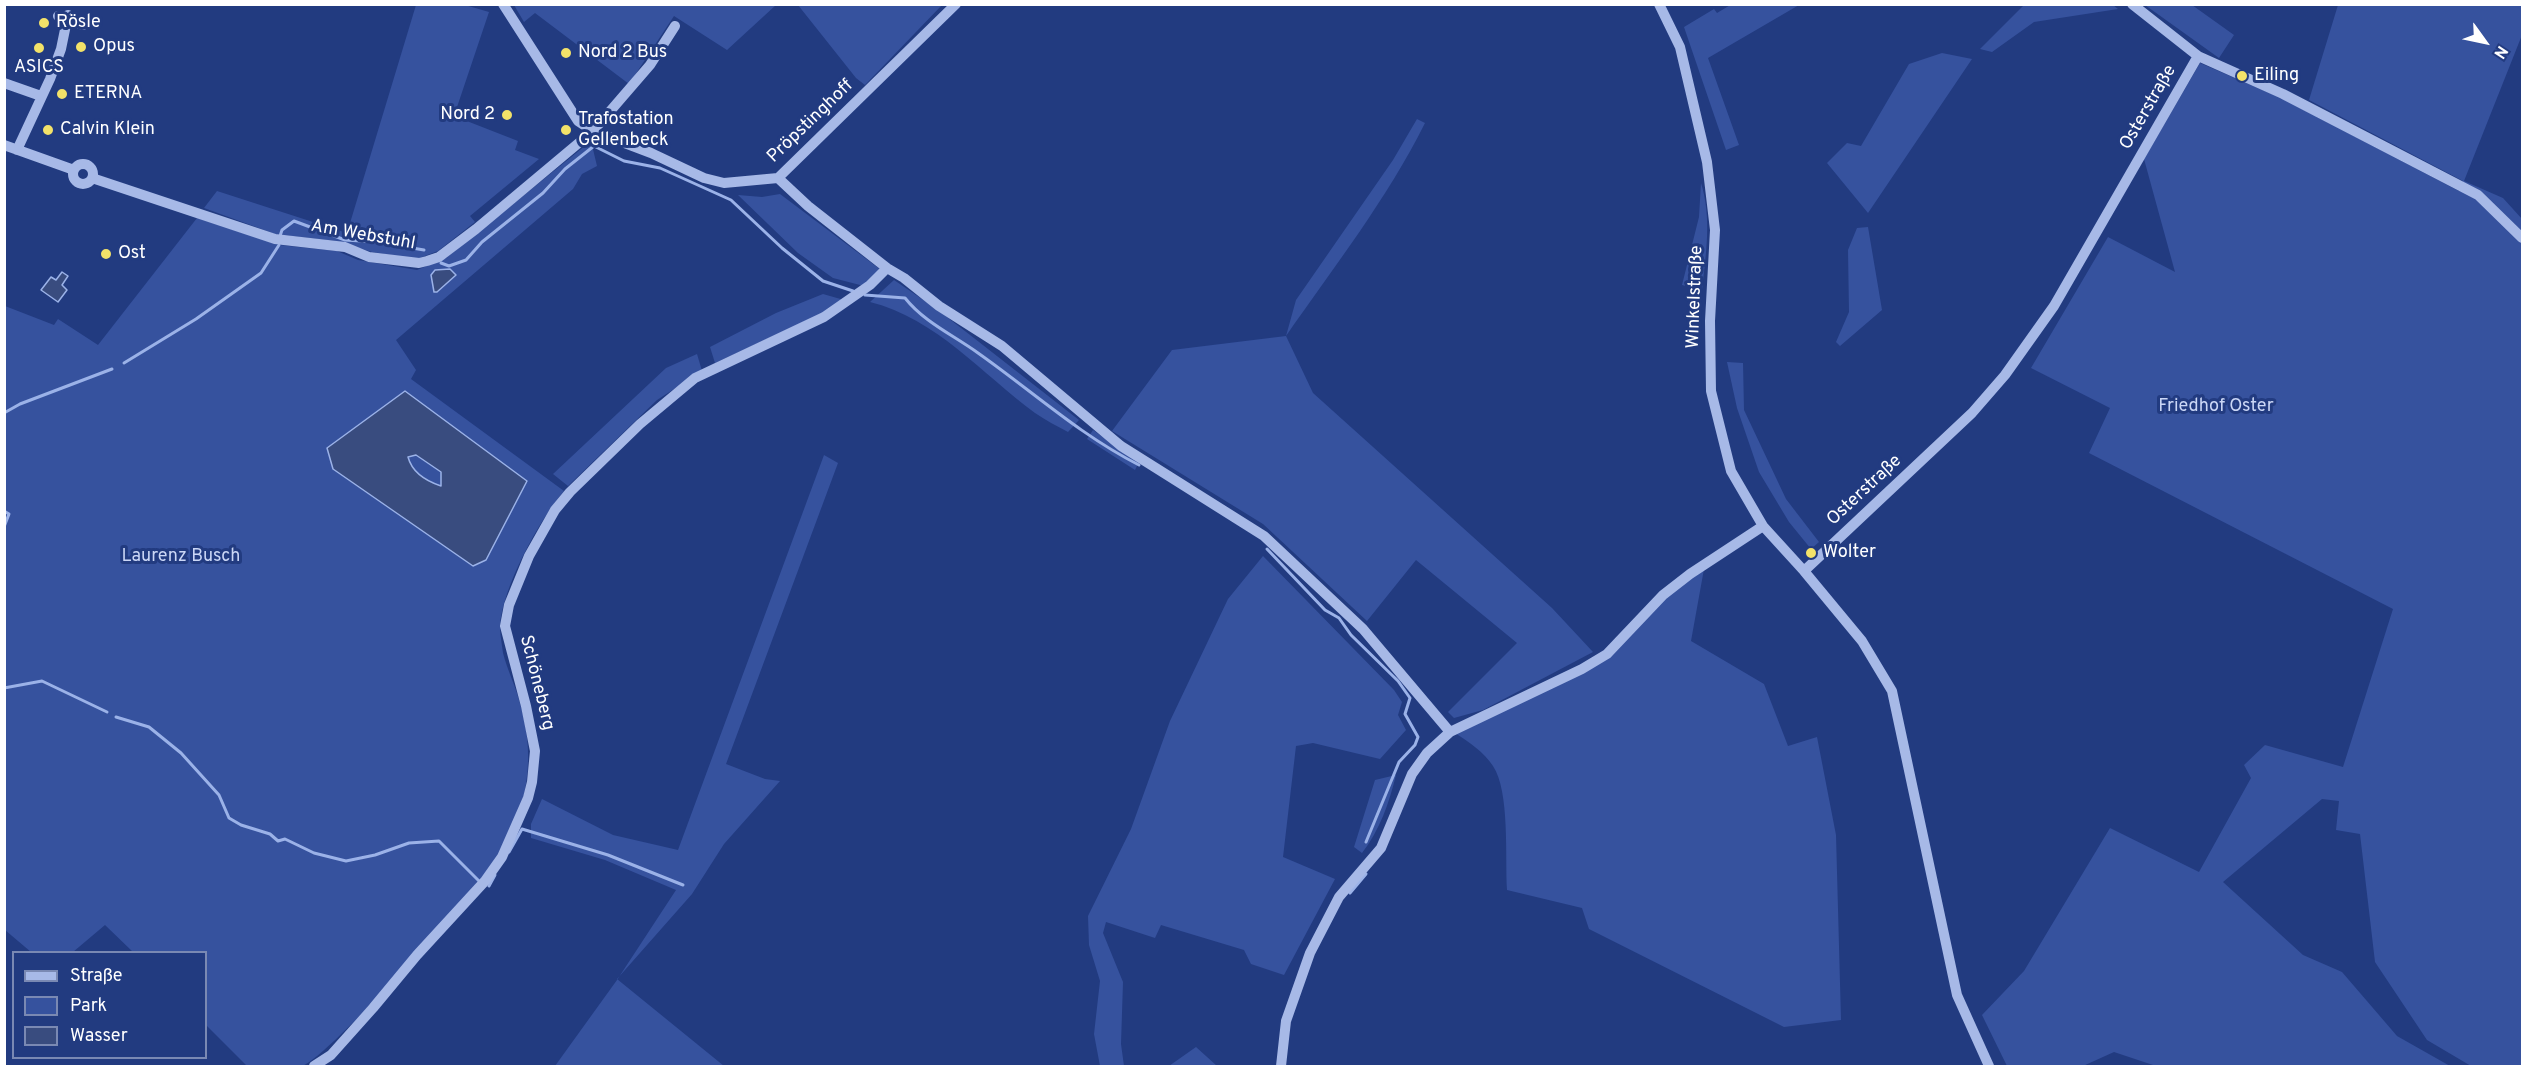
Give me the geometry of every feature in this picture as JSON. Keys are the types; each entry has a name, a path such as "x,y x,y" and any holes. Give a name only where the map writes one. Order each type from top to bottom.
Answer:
{"street":[{"path":"503,4 578,121 593,131"},
{"name":"Pröpstinghoff","path":"593,131 651,153 704,178 724,183 778,178 956,4"},
{"name":"Winkelstraße","path":"1659,4 1680,48 1707,162 1714,230 1710,321 1711,391 1731,471 1763,526 1804,571"},
{"name":"Osterstraße","path":"1804,571 1972,413 2005,375 2059,297 2198,56 2132,4"},
{"path":"17,150 57,59 65,17 83,25"},
{"name":"Am Webstuhl","path":"4,145 74,170 74,179 81,184 89,182 92,178 275,239 345,247 369,257 419,263 439,257 476,229 593,131 650,65 675,26"},
{"path":"2198,56 2283,94 2478,195 2523,238"},
{"path":"4,83 41,96"},
{"path":"778,178 808,206 887,268 1002,346 1122,446 1264,536 1363,629 1450,732"},
{"name":"Schöneberg","path":"314,1066 331,1055 374,1008 417,955 485,881 502,857 528,798 535,751 505,626 509,604 529,556 555,510 570,492 640,424 695,378 824,317 870,285 887,268"},
{"path":"1281,1066 1286,1021 1315,944 1339,897 1381,848 1412,774 1427,753 1450,732 1582,669 1607,654 1663,595 1690,574 1763,526"},
{"path":"1804,571 1862,641 1892,691 1957,994 1989,1066"}],"green space":[{"path":"1732,4 1799,5 1708,58 1739,145 1726,150 1684,27 1714,9 1717,13"},
{"path":"416,5 465,5 489,12 454,116 518,141 515,150 539,159 470,216 475,222 438,251 417,259 372,252 336,241 275,234 204,208 217,191 347,233"},
{"path":"514,5 776,5 727,50 674,16 629,84 535,13 524,22"},
{"path":"798,5 942,5 865,85 856,78"},
{"path":"2024,5 2113,5 2118,9 2034,22 1992,52 1980,49"},
{"path":"2145,5 2192,5 2234,35 2219,58"},
{"name":"Friedhof Oster","path":"2338,5 2522,5 2522,35 2464,181 2503,198 2522,219 2522,1066 2471,1066 2427,1040 2375,962 2360,834 2336,830 2339,801 2322,799 2223,882 2303,955 2342,972 2397,1036 2450,1066 2156,1066 2114,1052 2083,1066 2007,1066 1982,1015 2024,971 2110,828 2199,872 2251,778 2244,765 2265,745 2343,767 2393,609 2089,453 2110,408 2031,368 2108,237 2175,272 2144,159 2200,63 2281,98 2459,191 2463,181 2309,100"},
{"path":"1942,53 1972,59 1868,213 1827,163 1847,143 1861,146 1909,64"},
{"path":"1417,119 1425,123 1377,206 1286,336 1296,300 1393,160"},
{"name":"Laurenz Busch","path":"591,141 597,166 582,174 573,189 396,340 416,370 411,379 564,491 533,536 523,555 502,610 500,626 503,653 519,700 527,735 528,771 523,802 518,816 502,849 468,895 343,1033 302,1066 283,1068 247,1066 207,1026 207,951 132,951 105,925 74,951 30,951 5,930 5,306 54,325 58,319 98,345 197,218 279,245 337,251 358,260 417,270 446,258","holes":["405,391 486,560 327,449"]},
{"path":"1701,183 1707,223 1702,290 1682,285 1699,217"},
{"path":"780,194 881,270 864,286 833,278 798,253 738,195 762,197"},
{"path":"1868,227 1882,310 1840,346 1836,342 1849,312 1848,250 1857,228"},
{"path":"894,280 938,310 1079,420 1068,432 1051,423 1015,398 938,334 894,310 870,302"},
{"path":"823,294 844,300 825,312 715,363 710,347 776,313"},
{"path":"1286,336 1313,393 1552,608 1593,652 1483,710 1454,718 1448,712 1517,643 1416,560 1367,621 1263,524 1112,431 1172,350"},
{"path":"697,354 702,371 657,400 568,486 553,474 666,368"},
{"path":"1727,362 1743,363 1744,410 1786,499 1819,542 1811,549 1789,522 1759,472 1737,408"},
{"path":"1093,430 1139,462 1135,470 1087,439"},
{"path":"416,455 441,472 441,486 430,482 416,472 408,457"},
{"path":"824,455 838,463 726,764 765,779 780,781 724,844 692,894 620,976 676,890 605,860 531,838 531,824 542,799 613,835 678,850"},
{"path":"1263,556 1394,690 1402,702 1398,715 1406,730 1380,759 1313,743 1296,746 1283,857 1335,879 1284,975 1251,964 1244,950 1161,925 1155,938 1106,922 1103,933 1123,982 1121,1044 1124,1066 1100,1066 1094,1034 1100,981 1089,945 1088,916 1131,829 1170,721 1228,599"},
{"path":"1704,569 1691,641 1764,684 1788,746 1817,737 1836,835 1841,1020 1784,1027 1589,929 1582,908 1507,890 1506,825 1498,777 1485,756 1455,733 1581,673 1665,596"},
{"path":"1396,775 1383,816 1362,853 1354,847 1375,780"},
{"path":"617,979 724,1066 555,1066"},
{"path":"1196,1047 1217,1066 1169,1066"}],"water":[{"path":"450,269 456,275 437,292 434,292 431,275 435,270"},
{"path":"62,272 68,276 62,285 67,290 58,302 41,290 51,277 56,280"},
{"path":"405,391 527,481 486,560 473,566 333,469 327,448","holes":["416,455 441,472 441,486 420,475 408,457"]}],"waterway":[{"path":"441,263 449,266 466,260 482,242 543,193 565,169 594,146 624,161 660,168 731,200 782,248 823,281 853,291"},
{"path":"280,236 282,230 294,221 345,240 377,242 424,250"},
{"path":"124,363 196,319 261,273 279,245"},
{"path":"865,295 905,298 930,321 978,353 1076,426 1139,465"},
{"path":"4,413 20,404 112,369"},
{"path":"4,511 9,514 4,527"},
{"path":"1267,549 1325,610 1339,618 1351,635 1398,681 1410,698 1405,714 1418,737 1415,745 1399,762 1366,842"},
{"path":"4,688 42,681 107,712"},
{"path":"116,717 149,727 181,753 219,795 229,818 241,825 270,834 278,841 285,839 314,853 346,861 375,855 409,843 439,841 479,881"},
{"path":"509,852 522,829 608,855 683,885"},
{"path":"1350,893 1366,874"},
{"path":"489,886 495,875"}],"place":[{"name":"Rösle","path":"44,23"},
{"name":"Opus","path":"81,47"},
{"name":"ASICS","path":"39,48"},
{"name":"Nord 2 Bus","path":"566,53"},
{"name":"Eiling","path":"2242,76"},
{"name":"ETERNA","path":"62,94"},
{"name":"Nord 2","path":"507,115"},
{"name":"Calvin Klein","path":"48,130"},
{"name":"Trafostation Gellenbeck","path":"566,130"},
{"name":"Ost","path":"106,254"},
{"name":"Wolter","path":"1811,553"}]}
